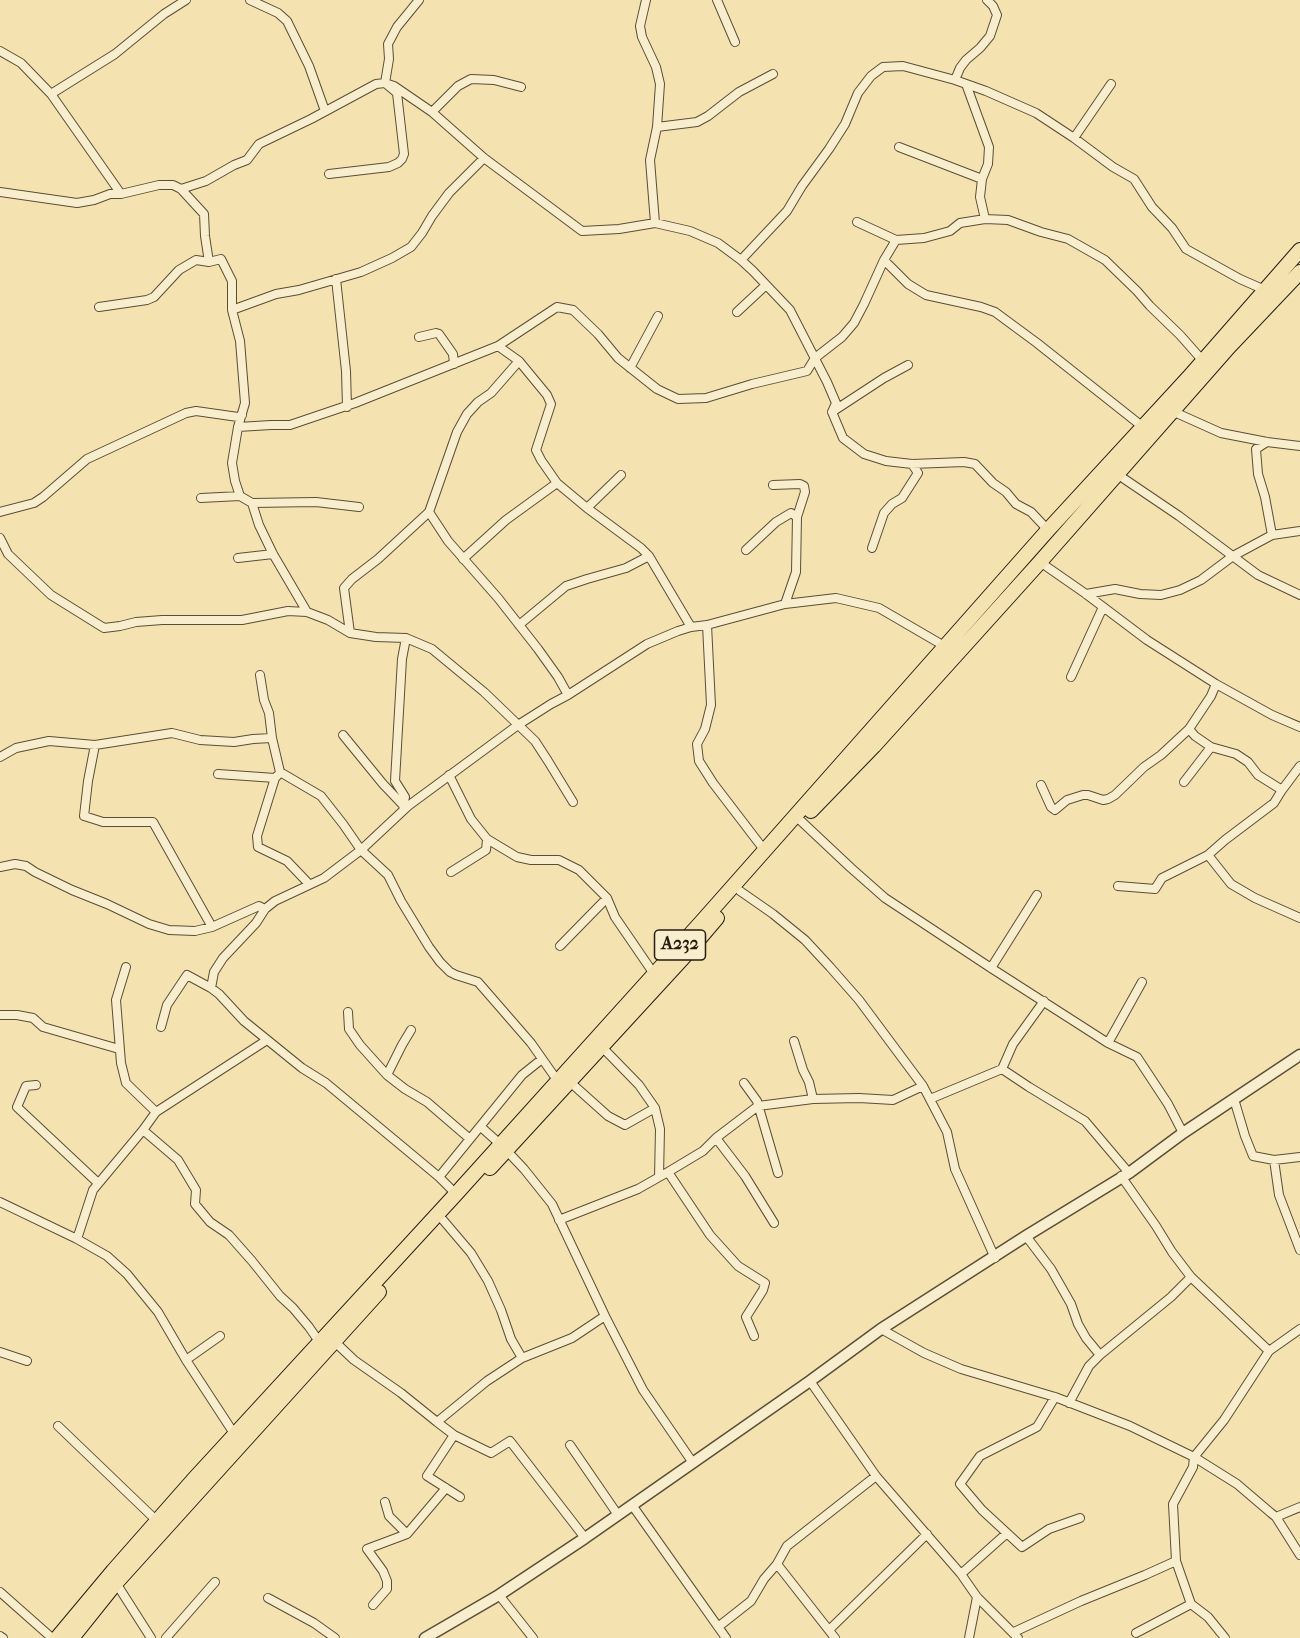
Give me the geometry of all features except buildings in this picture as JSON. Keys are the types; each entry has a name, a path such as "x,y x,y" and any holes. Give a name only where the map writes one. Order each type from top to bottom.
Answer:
{"highway":[{"name":"A232","path":"72,1638 236,1435 456,1194 503,1147 563,1081 654,974 824,782 1300,250"},
{"name":"A232","path":"563,1081 601,1046 683,957 801,821 874,746 1041,562 1172,411 1300,272"},
{"name":"A232","path":"57,1638 157,1521 198,1484 335,1342 443,1220 503,1147"}],"street":[{"path":"51,94 115,54 164,14 186,0"},
{"path":"250,0 278,13 286,21 309,66 325,111"},
{"path":"385,83 389,59 388,44 397,27 419,0"},
{"path":"646,0 640,26 660,84 657,127 650,160 655,223"},
{"path":"717,0 735,42"},
{"path":"955,80 966,60 990,36 997,15 987,0"},
{"path":"0,51 21,63 51,94 121,194"},
{"path":"741,260 787,211 829,149 844,124 858,93 870,76 883,67 903,66 955,80 1036,113 1113,167 1134,178 1152,207 1172,228 1186,249 1265,290"},
{"path":"657,127 697,122 739,93 773,74"},
{"path":"432,112 458,86 471,79 494,80 521,87"},
{"path":"329,174 389,167 402,159 404,154 397,93 385,83"},
{"path":"181,189 206,181 247,160 260,144 376,84 385,83 394,86 432,112 484,158 582,231 619,229 655,223 690,231 718,243 741,260 790,310 827,382 836,404 832,412 843,438 864,454 886,461 912,464 964,462 975,464 1016,504 1031,512 1048,530"},
{"path":"966,84 989,147 988,164 982,179 980,197 985,219"},
{"path":"1074,138 1111,84"},
{"path":"899,147 982,179"},
{"path":"232,310 276,294 299,290 361,272 411,247 449,193 484,158"},
{"path":"0,192 77,203 110,194 121,194 159,185 173,185 181,189 204,214 209,262"},
{"path":"857,222 896,240 924,238 951,231 960,223 985,219 1008,220 1068,239 1105,260 1203,361"},
{"path":"238,427 290,425 346,406 498,346 557,307 573,310 630,368 657,389 678,399 706,398 807,371 814,358 842,337 854,323 896,240"},
{"path":"99,308 147,300 154,297 179,270 196,260 209,262 221,259 232,281 232,310 240,341 245,403 232,463 240,496"},
{"path":"884,260 908,284 926,296 995,312 1143,427"},
{"path":"336,279 346,371 346,406"},
{"path":"737,312 766,285"},
{"path":"630,368 658,316"},
{"path":"419,337 439,334 453,354 454,364"},
{"path":"498,346 519,361 547,395 551,404 536,450 541,460 557,483 649,556 691,627"},
{"path":"350,633 344,588 429,512 457,432 467,414 491,393 519,361"},
{"path":"832,412 908,365"},
{"path":"0,512 34,502 87,459 186,412 196,411 238,417 242,415"},
{"path":"1172,411 1221,433 1300,446"},
{"path":"1267,442 1256,449 1258,474 1272,535"},
{"path":"873,548 884,513 902,498 918,473 912,464"},
{"path":"1117,474 1179,516 1258,575 1300,595"},
{"path":"587,508 621,476"},
{"path":"463,559 499,526 557,483"},
{"path":"773,485 800,484 804,486 805,492 797,516 796,572 785,604"},
{"path":"201,498 240,496 252,504 316,502 359,507"},
{"path":"252,504 273,554 307,612"},
{"path":"429,512 448,542 519,625 558,677 568,695"},
{"path":"746,550 776,522 791,513 797,516"},
{"path":"1086,594 1115,589 1161,595 1180,590 1201,580 1233,556 1272,535 1300,531"},
{"path":"0,538 8,554 51,595 104,628 136,622 242,620 288,611 307,612 328,620 350,633 406,638 432,649 484,692 535,741 573,802"},
{"path":"238,558 273,554"},
{"path":"519,625 566,586 626,568 649,556"},
{"path":"1041,562 1147,640 1216,684 1272,715 1300,727"},
{"path":"212,988 214,972 223,958 256,923 265,909 275,901 324,878 361,850 406,806 518,725 647,644 691,627 707,625 785,604 836,598 879,608 946,647"},
{"path":"1071,676 1103,607"},
{"path":"707,625 711,705 705,729 697,744 699,761 765,851"},
{"path":"406,638 402,659 395,781 405,797 406,806"},
{"path":"260,675 264,700 269,713 278,775 257,836 258,847 287,861 309,884"},
{"path":"1041,785 1051,807 1055,810 1067,800 1083,795 1103,800 1115,795 1189,729 1211,696 1216,684"},
{"path":"1189,729 1211,747 1236,754 1248,762 1258,775 1282,790"},
{"path":"0,757 16,748 49,741 95,745 172,733 200,740 234,742 272,738"},
{"path":"344,735 383,784 406,806"},
{"path":"95,745 84,816 103,822 153,822 212,927"},
{"path":"1184,782 1211,747"},
{"path":"1118,886 1155,889 1162,878 1208,855 1274,803 1300,766"},
{"path":"218,774 278,775 321,796 361,850 388,875 401,901 440,962 450,972 478,982 563,1081 608,1116 625,1125 655,1108"},
{"path":"449,775 471,819 486,839 518,857 531,860 559,860 579,870 607,898 615,917 654,974"},
{"path":"801,821 885,898 1108,1043 1137,1057 1168,1104 1183,1133"},
{"path":"451,872 486,850 486,839"},
{"path":"1208,855 1231,884 1255,898 1300,918"},
{"path":"0,867 15,864 26,866 72,890 149,924 169,930 195,931 212,927 259,906 265,909"},
{"path":"740,891 805,940 859,1000 923,1086 947,1132 955,1169 995,1258"},
{"path":"991,968 1037,895"},
{"path":"560,946 607,898"},
{"path":"126,967 116,1000 119,1049 126,1083 156,1112"},
{"path":"161,1027 167,1005 187,975 212,988 244,1021 302,1068 326,1083 439,1177 456,1194"},
{"path":"1108,1043 1142,982"},
{"path":"930,1100 1002,1069 1013,1044 1044,1001"},
{"path":"348,1012 349,1029 387,1075 428,1102 470,1139"},
{"path":"0,1015 33,1018 43,1027 119,1049"},
{"path":"387,1075 411,1030"},
{"path":"76,1239 93,1190 156,1112 267,1040"},
{"path":"794,1041 813,1099"},
{"path":"601,1046 639,1084 655,1108 660,1129 659,1177"},
{"path":"424,1638 499,1595 585,1538 881,1329 1125,1175 1183,1133 1300,1055"},
{"path":"439,1177 522,1075 543,1059"},
{"path":"1002,1069 1085,1121 1125,1175 1172,1252 1191,1277 1269,1351"},
{"path":"744,1083 757,1101 778,1173"},
{"path":"36,1085 26,1086 17,1107 98,1183"},
{"path":"559,1220 638,1189 668,1172 703,1150 758,1106 813,1099 893,1100 923,1086"},
{"path":"1234,1099 1253,1156 1274,1160 1300,1157"},
{"path":"481,1127 524,1169 552,1204 643,1390 693,1462"},
{"path":"143,1130 178,1160 196,1190 195,1204 210,1222 229,1235 245,1252 320,1343"},
{"path":"716,1138 745,1176 774,1222"},
{"path":"1274,1160 1279,1195 1300,1250"},
{"path":"668,1172 710,1235 738,1266 765,1283 764,1290 746,1317 754,1336"},
{"path":"1,1204 107,1256 127,1274 158,1312 186,1360 236,1435"},
{"path":"443,1220 471,1253 488,1281 511,1339 522,1358"},
{"path":"1026,1236 1051,1269 1071,1304 1082,1331 1100,1355"},
{"path":"1069,1403 1089,1366 1171,1297 1191,1277"},
{"path":"437,1422 522,1358 572,1338 605,1316"},
{"path":"881,1329 924,1353 961,1369 1055,1397 1130,1426 1194,1457 1237,1484 1276,1517 1300,1555"},
{"path":"1225,1638 1208,1617 1191,1604 1176,1561 1173,1504 1193,1467 1194,1457 1230,1411 1269,1351 1300,1329"},
{"path":"186,1360 220,1336"},
{"path":"335,1342 354,1360 401,1393 454,1435 491,1453 510,1441 585,1538"},
{"path":"0,1352 27,1361"},
{"path":"810,1381 876,1476 961,1574 977,1597 1016,1635 1081,1601 1176,1561"},
{"path":"1055,1397 1037,1427 980,1456 960,1484 982,1510 1022,1547 1049,1529 1080,1518"},
{"path":"58,1426 68,1433 157,1521"},
{"path":"454,1435 427,1476 460,1497"},
{"path":"570,1445 618,1515"},
{"path":"718,1627 751,1601 787,1546 876,1476"},
{"path":"373,1605 387,1589 387,1581 368,1549 407,1534 446,1488"},
{"path":"385,1502 389,1516 407,1534"},
{"path":"632,1505 726,1638"},
{"path":"1276,1517 1300,1507"},
{"path":"961,1574 1007,1533"},
{"path":"777,1564 832,1634 927,1534"},
{"path":"166,1638 215,1582"},
{"path":"116,1583 151,1638"},
{"path":"0,1592 52,1638"},
{"path":"499,1595 533,1638"},
{"path":"969,1638 977,1597"},
{"path":"268,1598 314,1623 335,1638"},
{"path":"1136,1633 1191,1604"}]}
